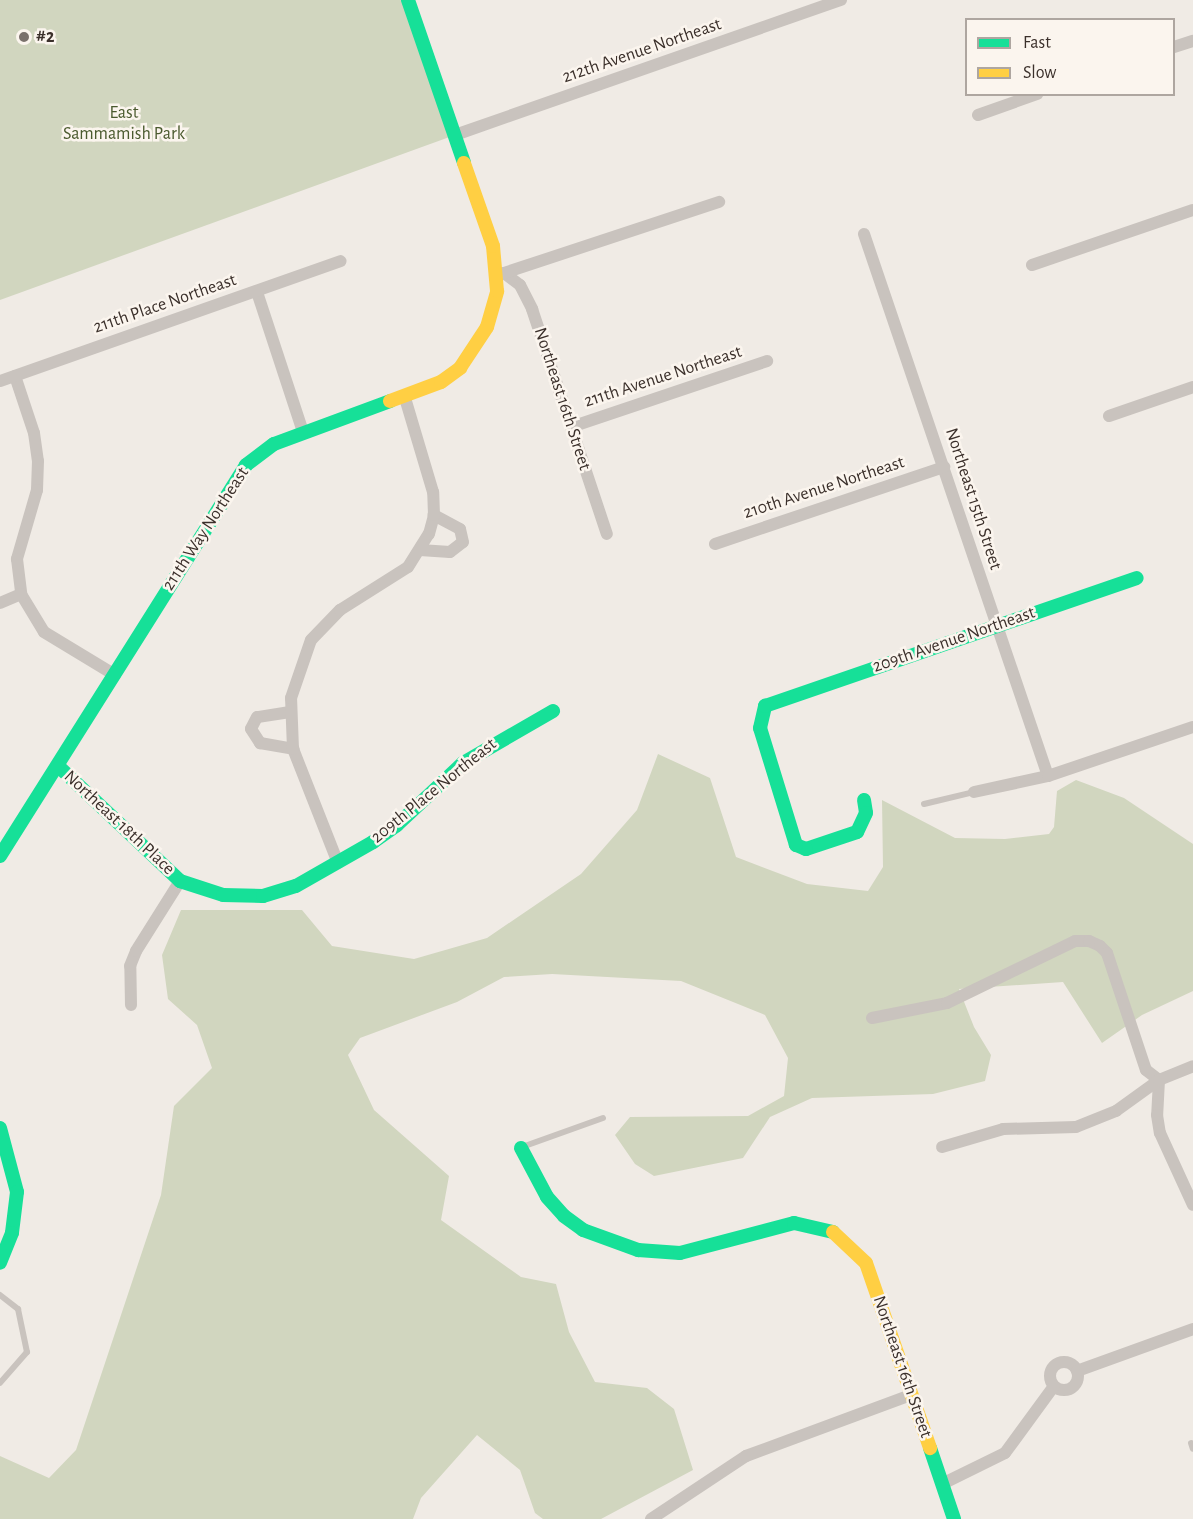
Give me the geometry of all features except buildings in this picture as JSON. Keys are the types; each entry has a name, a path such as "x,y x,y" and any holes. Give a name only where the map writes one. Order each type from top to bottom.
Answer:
{"street":[{"name":"Northeast 16th Street","path":"408,0 500,272 525,291 607,534"},
{"name":"212th Avenue Northeast","path":"455,135 841,0"},
{"path":"1175,46 1193,41"},
{"path":"978,115 1031,96"},
{"path":"500,272 719,202"},
{"path":"1032,265 1193,210"},
{"name":"Northeast 15th Street","path":"864,234 1048,776"},
{"name":"211th Place Northeast","path":"0,381 341,261"},
{"name":"211th Way Northeast","path":"0,856 115,675 234,479 264,450 303,432 405,398 441,382 477,348 493,310 500,272"},
{"path":"257,292 303,432"},
{"name":"211th Avenue Northeast","path":"571,427 767,361"},
{"path":"15,376 34,433 38,461 37,490 17,559 21,594 44,632 115,675"},
{"path":"1109,416 1193,387"},
{"path":"338,863 293,749 290,712 300,665 311,640 340,610 408,567 420,550 434,514 429,471 405,398"},
{"name":"210th Avenue Northeast","path":"715,544 944,467"},
{"path":"420,550 450,552 463,542 460,529 434,514"},
{"name":"209th Avenue Northeast","path":"864,800 866,813 857,832 806,849 796,845 760,728 762,711 772,703 1137,578"},
{"path":"0,603 21,594"},
{"name":"209th Place Northeast","path":"180,881 223,895 263,896 297,886 397,825 442,782 497,740 553,711"},
{"path":"290,712 257,717 251,729 260,742 293,749"},
{"path":"974,792 1048,776 1193,727"},
{"name":"Northeast 18th Place","path":"58,766 180,881"},
{"path":"131,1005 130,966 136,951 180,881"},
{"path":"872,1018 947,1003 1075,941 1089,941 1107,953 1137,1048 1146,1070 1158,1080"},
{"path":"942,1147 1004,1129 1076,1127 1116,1112 1158,1080 1193,1066"},
{"path":"1158,1080 1157,1115 1160,1133 1193,1205"},
{"path":"0,1128 12,1168 16,1214 0,1263"},
{"name":"Northeast 16th Street","path":"521,1148 547,1197 564,1216 583,1230 638,1250 680,1253 794,1223 829,1229 857,1250 866,1263 954,1519"},
{"path":"1077,1371 1193,1329"},
{"path":"1067,1362 1077,1371 1078,1380 1072,1388 1063,1390 1054,1386 1050,1374 1058,1363 1067,1362"},
{"path":"942,1484 1005,1453 1054,1386"},
{"path":"651,1519 746,1456 911,1395"}],"lane":[{"path":"924,804 974,792"},
{"path":"521,1148 603,1118"},
{"path":"0,1295 18,1309 27,1352 0,1383"}],"green space":[{"name":"East Sammamish Park","path":"0,0 408,0 455,135 0,300"},
{"path":"658,754 710,778 736,857 807,884 868,891 883,867 882,800 955,838 1005,839 1049,834 1054,827 1057,791 1076,780 1124,798 1193,844 1193,991 1142,1015 1102,1043 1063,982 959,989 974,1027 991,1055 985,1081 933,1094 812,1098 770,1117 743,1158 654,1176 635,1164 615,1135 630,1117 748,1116 784,1096 788,1058 765,1015 681,981 552,974 504,977 457,1002 360,1038 348,1055 374,1110 449,1176 441,1220 521,1277 556,1284 569,1332 595,1382 647,1388 674,1409 693,1470 601,1519 543,1519 535,1513 520,1470 477,1435 421,1498 413,1519 0,1519 0,1456 49,1478 76,1450 161,1195 174,1106 212,1068 197,1025 168,999 162,955 181,910 302,910 332,946 414,959 487,938 581,874 637,810"}],"traffic: fast":[{"path":"408,0 464,163"},
{"path":"0,856 246,465 274,444 390,401"},
{"path":"864,800 866,813 857,832 806,849 796,845 760,728 765,706 1137,578"},
{"path":"58,766 180,881 223,895 263,896 296,886 373,842 397,825 463,763 553,711"},
{"path":"0,1128 17,1192 12,1233 0,1263"},
{"path":"521,1148 547,1197 564,1216 583,1230 638,1250 680,1253 794,1223 833,1232"},
{"path":"930,1448 954,1519"}],"traffic: slow":[{"path":"390,401 441,382 460,368 487,327 497,291 493,246 464,163"},
{"path":"833,1232 866,1263 930,1448"}],"place":[{"name":"#2","path":"24,37"}]}
